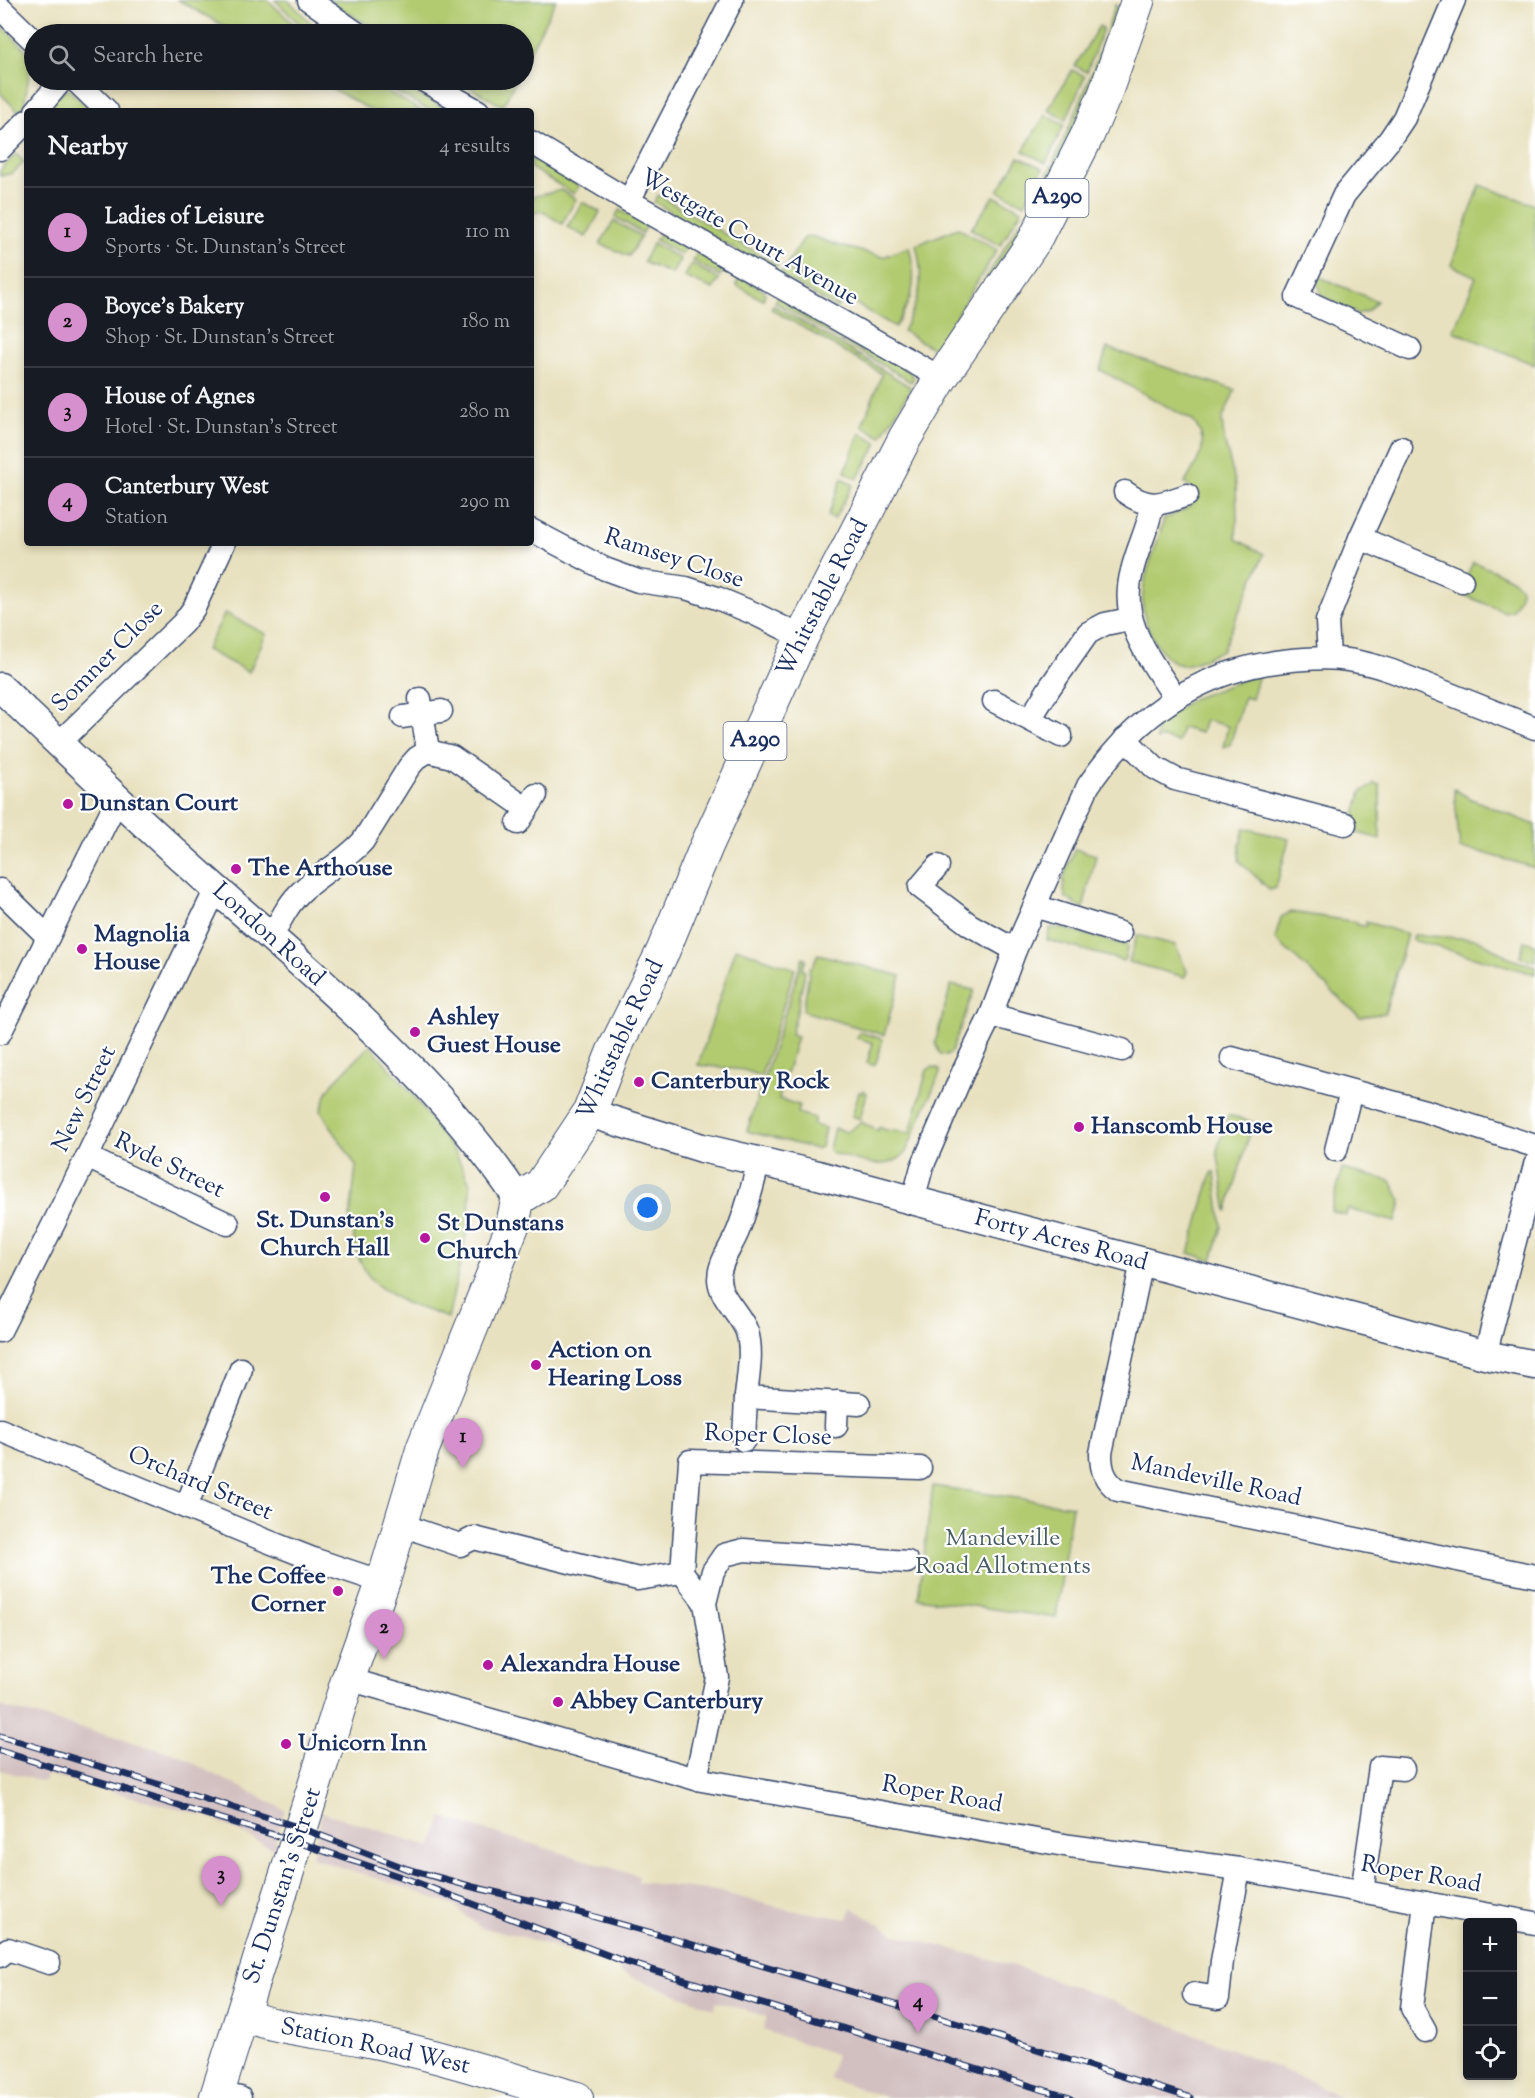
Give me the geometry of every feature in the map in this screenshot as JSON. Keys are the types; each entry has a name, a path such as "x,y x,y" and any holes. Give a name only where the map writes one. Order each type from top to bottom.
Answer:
{"main road":[{"name":"Whitstable Road","path":"518,1199 541,1185 589,1113 613,1052 663,951 706,847 802,637 905,438 941,378 1034,241 1054,204 1105,94 1138,0"},
{"name":"St. Dunstan's Street","path":"225,2096 243,2015 423,1448 512,1227 518,1199"},
{"name":"Station Road West","path":"243,2015 265,2023 365,2040 408,2050 577,2098"}],"street":[{"path":"309,0 344,24"},
{"path":"629,201 732,0"},
{"path":"1410,349 1297,297 1344,195 1390,139 1404,118 1454,0"},
{"path":"0,8 24,31"},
{"path":"39,108 54,90"},
{"path":"85,90 104,108"},
{"path":"441,90 473,108"},
{"path":"0,149 24,124"},
{"name":"Westgate Court Avenue","path":"534,144 629,201 941,378"},
{"path":"1329,657 1327,621 1360,538 1401,448"},
{"path":"1125,492 1144,504 1152,505 1187,495"},
{"path":"1152,505 1150,519 1132,570 1127,593 1130,619 1144,651 1174,698"},
{"name":"Ramsey Close","path":"534,532 605,569 638,581 686,588 717,598 802,637"},
{"path":"1360,538 1462,581"},
{"name":"Somner Close","path":"59,743 167,641 183,623 194,608 223,546"},
{"path":"1030,719 1088,633 1105,624 1130,619"},
{"path":"913,1200 922,1167 963,1072 991,1015 1015,950 1088,786 1099,768 1125,739 1174,698 1204,681 1245,668 1272,662 1329,657 1371,664 1392,671 1535,728"},
{"name":"London Road","path":"0,687 117,800 314,975 449,1108 493,1161 518,1199"},
{"path":"994,701 1060,736"},
{"path":"421,710 428,751"},
{"path":"1125,739 1155,768 1175,779 1345,824"},
{"path":"272,936 288,905 363,841 409,767 428,751 452,757 527,809"},
{"path":"0,1033 117,800"},
{"path":"938,866 920,887 970,925 1015,950"},
{"name":"New Street","path":"0,1331 216,889"},
{"path":"0,890 48,937"},
{"path":"1035,906 1120,933"},
{"path":"991,1015 1122,1050"},
{"path":"1232,1058 1425,1111 1535,1146"},
{"path":"1336,1150 1351,1091"},
{"name":"Forty Acres Road","path":"589,1113 702,1148 759,1160 913,1200 1485,1355 1535,1365"},
{"name":"Ryde Street","path":"87,1156 228,1224"},
{"path":"744,1440 748,1334 722,1290 719,1278 722,1265 737,1234 750,1198 759,1160"},
{"path":"1485,1355 1535,1165"},
{"name":"Mandeville Road","path":"1142,1262 1101,1453 1101,1464 1109,1483 1118,1490 1535,1576"},
{"path":"186,1507 241,1369"},
{"path":"746,1396 848,1403 836,1426"},
{"name":"Orchard Street","path":"0,1430 313,1559 382,1582"},
{"name":"Roper Close","path":"682,1572 690,1461 920,1468"},
{"path":"401,1523 460,1545 474,1538 638,1579 682,1572 705,1603"},
{"path":"696,1779 717,1677 705,1603 713,1571 724,1555 744,1550 907,1562"},
{"name":"Roper Road","path":"348,1679 696,1779 1070,1846 1239,1869 1535,1923"},
{"path":"1362,1892 1380,1767 1403,1769"},
{"path":"1194,1994 1218,1998 1222,1961 1239,1869"},
{"path":"1425,1903 1412,2008 1425,2031"},
{"path":"0,1956 8,1949 50,1963"}],"shaded area":[{"path":"0,1706 179,1755 249,1791 285,1810 273,1849 207,1816 47,1775 44,1782 0,1770"},
{"path":"322,1812 431,1847 442,1817 639,1876 638,1882 716,1891 790,1910 848,1919 851,1907 897,1935 1012,1965 1100,1996 1310,2081 1341,2098 889,2098 829,2079 835,2054 763,2030 767,2017 716,2001 715,2009 619,1972 618,1966 516,1935 481,1928 454,1906 404,1887 312,1858"}],"green space":[{"path":"178,0 268,0 293,24 220,24"},
{"path":"275,0 288,0 312,24 300,24"},
{"path":"328,0 556,0 534,43 534,24 366,24"},
{"path":"1115,5 1119,7 1093,82 1038,202 1035,200 1079,104"},
{"path":"0,24 24,48 24,90 27,90 24,106 18,111 0,93"},
{"path":"1099,26 1103,28 1087,72 1075,66"},
{"path":"1072,70 1085,76 1066,120 1048,110"},
{"path":"65,90 69,90 89,108 44,108"},
{"path":"335,90 385,90 417,108 367,108"},
{"path":"393,90 411,90 443,108 425,108"},
{"path":"474,90 511,90 503,106"},
{"path":"1045,115 1064,125 1046,163 1023,151"},
{"path":"16,154 24,162 13,173 0,176 0,170"},
{"path":"1019,157 1043,168 1025,204 998,191"},
{"path":"534,160 579,186 574,194 534,170"},
{"path":"1480,185 1535,205 1535,365 1453,331 1476,277 1451,265"},
{"path":"561,190 576,199 562,224 542,211 534,213 534,196"},
{"path":"658,195 778,265 774,272 654,202"},
{"path":"994,196 1022,210 1000,246 971,229"},
{"path":"583,202 600,212 586,237 567,227"},
{"path":"620,210 645,225 642,233 615,217"},
{"path":"614,221 641,236 629,256 600,244"},
{"path":"1020,223 1024,225 948,348 944,346"},
{"path":"958,228 997,250 936,348 932,348 903,331 919,289 920,269 916,245"},
{"path":"660,233 685,248 681,255 655,240"},
{"path":"811,236 883,257 909,247 914,279 910,297 895,327 787,264 804,238"},
{"path":"653,243 680,259 672,274 643,262"},
{"path":"698,252 725,268 720,276 693,261"},
{"path":"692,264 719,279 713,289 684,277"},
{"path":"784,267 841,300 837,308 783,277 781,272"},
{"path":"1317,276 1377,301 1368,311 1357,314 1322,296"},
{"path":"740,277 763,290 765,293 763,300 736,285"},
{"path":"778,297 863,343 859,351 775,302"},
{"path":"773,305 857,354 855,358 771,309"},
{"path":"866,345 907,369 914,378 911,382 861,352"},
{"path":"1107,348 1235,390 1222,420 1224,439 1236,485 1236,539 1264,554 1222,651 1193,663 1183,665 1175,663 1160,649 1149,629 1144,613 1143,598 1144,582 1164,519 1193,503 1193,491 1185,483 1201,452 1202,437 1192,420 1100,370"},
{"path":"859,355 910,387 881,437 862,426 882,374 857,359"},
{"path":"860,433 878,443 857,479 845,472"},
{"path":"842,478 853,485 834,519 828,516"},
{"path":"1473,562 1508,577 1519,585 1520,594 1512,610 1505,612 1459,593"},
{"path":"225,613 266,634 249,672 206,650"},
{"path":"1259,674 1252,699 1244,697 1230,745 1223,747 1228,726 1205,720 1201,733 1182,728 1178,742 1163,738 1156,740 1157,725 1192,699"},
{"path":"1374,783 1380,785 1380,839 1351,831 1361,792"},
{"path":"1454,789 1469,798 1535,825 1535,868 1477,851 1460,849"},
{"path":"1244,828 1289,839 1276,888 1270,890 1239,861"},
{"path":"1075,849 1096,855 1083,909 1066,898 1063,885 1065,873"},
{"path":"1291,912 1357,922 1357,925 1366,926 1366,922 1407,934 1385,1013 1360,1017 1275,939 1281,917"},
{"path":"1050,928 1062,928 1128,946 1124,961 1047,940"},
{"path":"1137,935 1175,945 1187,971 1185,977 1129,962"},
{"path":"1413,935 1477,939 1514,960 1535,966 1535,974 1412,940"},
{"path":"1524,941 1535,944 1535,961 1520,957"},
{"path":"736,948 795,969 761,1076 744,1070 698,1065"},
{"path":"818,954 901,976 884,1035 803,1011 810,967"},
{"path":"803,957 806,959 802,969 805,971 791,1034 797,1036 779,1099 799,1105 797,1113 815,1118 813,1125 825,1128 821,1147 816,1149 747,1131"},
{"path":"951,985 974,990 951,1053 946,1055 940,1054 935,1043"},
{"path":"859,1032 883,1039 876,1063 873,1065 867,1063 873,1043 857,1038"},
{"path":"370,1045 408,1089 456,1154 470,1183 469,1223 448,1318 403,1302 375,1284 365,1271 357,1254 350,1218 356,1166 321,1111 327,1092 333,1083"},
{"path":"932,1067 939,1069 940,1073 906,1152 898,1159 881,1164 831,1153 829,1149 834,1128 847,1132 861,1122 878,1131 879,1127 910,1133 927,1070"},
{"path":"863,1090 867,1093 860,1119 852,1116 859,1092 862,1093"},
{"path":"1228,1115 1253,1122 1227,1212 1217,1150"},
{"path":"1342,1169 1391,1181 1401,1201 1396,1222 1348,1209 1346,1215 1331,1211"},
{"path":"1212,1172 1215,1173 1222,1227 1212,1260 1189,1253"},
{"name":"Mandeville Road Allotments","path":"933,1486 1072,1506 1056,1618 918,1598"}],"railway":[{"path":"0,1736 301,1828 407,1869 656,1934 930,2015 1191,2098"},
{"path":"0,1751 297,1842 407,1879 623,1961 1070,2098"}],"place":[{"name":"Dunstan Court","path":"68,804"},
{"name":"The Arthouse","path":"236,869"},
{"name":"Magnolia House","path":"82,949"},
{"name":"Ashley Guest House","path":"415,1032"},
{"name":"Canterbury Rock","path":"639,1082"},
{"name":"Hanscomb House","path":"1079,1127"},
{"name":"St. Dunstan's Church Hall","path":"325,1197"},
{"name":"St Dunstans Church","path":"425,1238"},
{"name":"Action on Hearing Loss","path":"536,1365"},
{"name":"Ladies of Leisure","path":"463,1468"},
{"name":"The Coffee Corner","path":"338,1591"},
{"name":"Boyce's Bakery","path":"384,1659"},
{"name":"Alexandra House","path":"488,1665"},
{"name":"Abbey Canterbury","path":"558,1702"},
{"name":"Unicorn Inn","path":"286,1744"},
{"name":"House of Agnes","path":"221,1906"},
{"name":"Canterbury West","path":"918,2033"}]}
